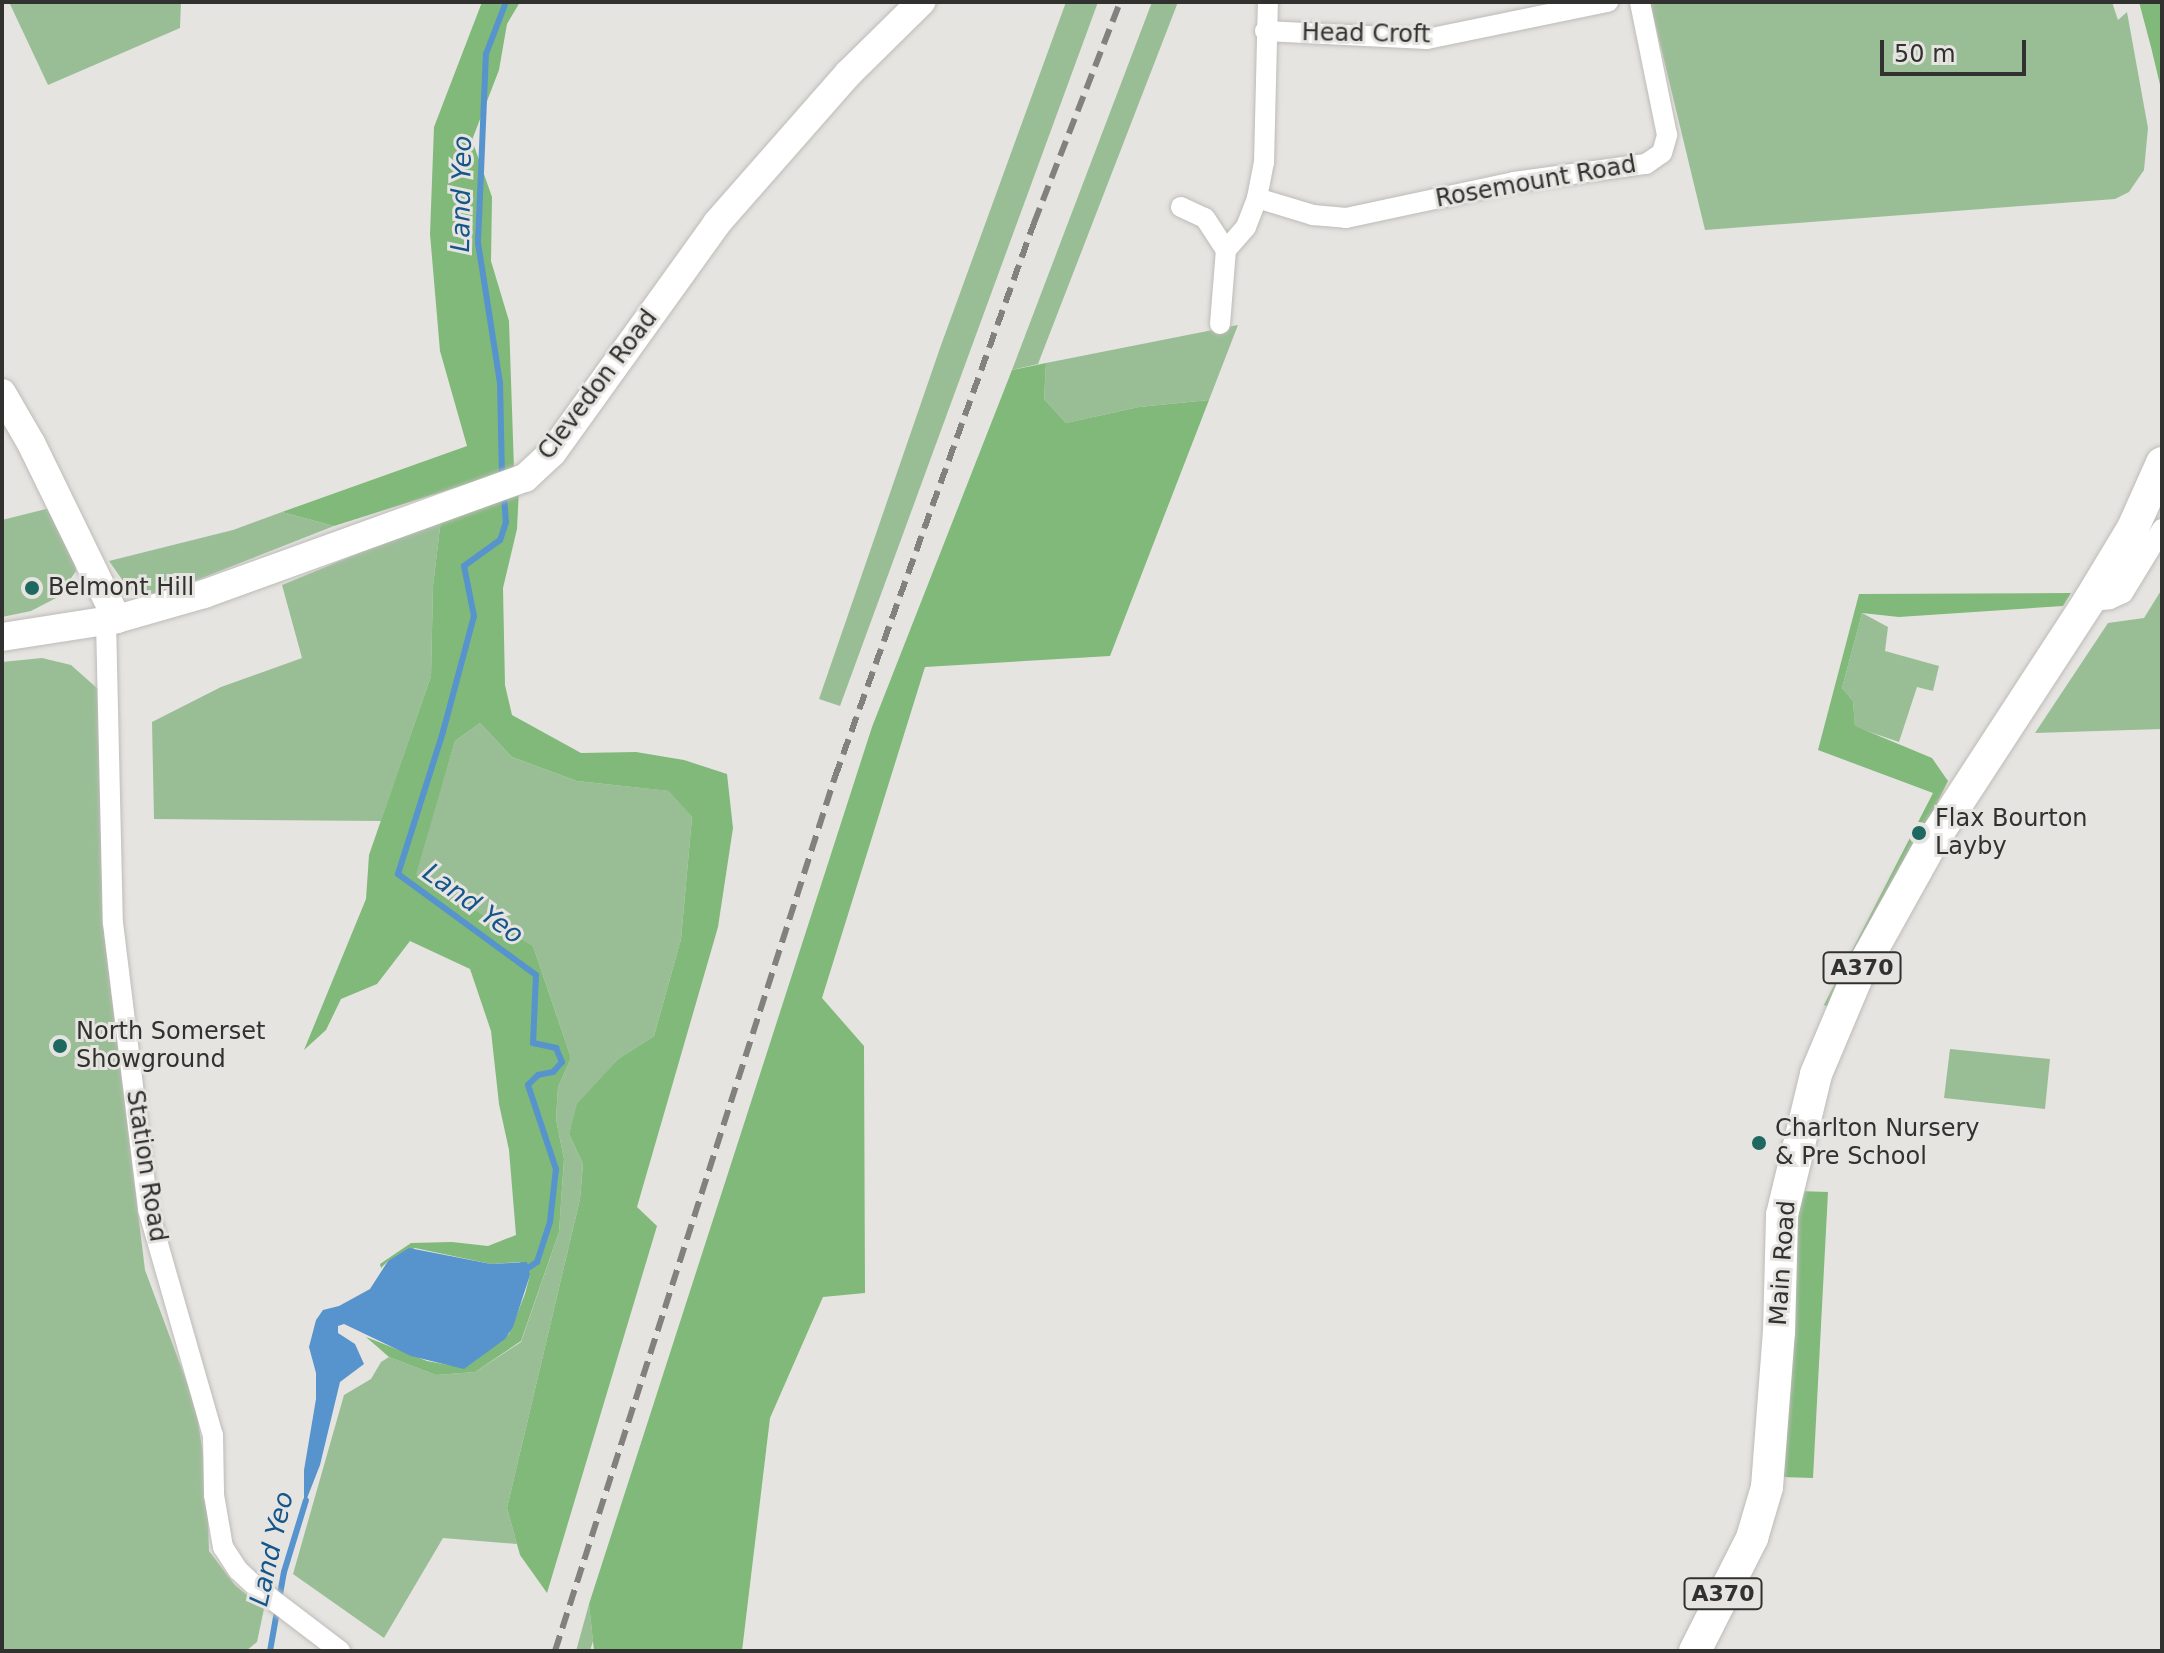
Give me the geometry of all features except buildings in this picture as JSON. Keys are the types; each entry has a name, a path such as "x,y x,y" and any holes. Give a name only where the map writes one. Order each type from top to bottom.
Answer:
{"main road":[{"name":"Clevedon Road","path":"2,637 112,620 204,594 503,488 552,453 717,223 848,74 921,2"},
{"path":"2,393 31,443 112,620"},
{"name":"Main Road","path":"1695,1651 1752,1538 1767,1487 1779,1332 1782,1215 1816,1074 1857,977 1932,842 2089,601 2133,528 2161,469"}],"street":[{"path":"1220,324 1226,250 1246,227 1257,198 1264,163 1268,2"},
{"name":"Head Croft","path":"1265,31 1427,39 1608,2"},
{"name":"Rosemount Road","path":"1257,198 1313,215 1346,218 1514,182 1646,164 1662,153 1667,135 1640,2"},
{"path":"1181,207 1205,218 1226,250"},
{"path":"2089,601 2110,599 2123,593 2162,529"},
{"name":"Station Road","path":"112,620 113,923 148,1209 213,1435 214,1495 223,1547 238,1570 256,1587 340,1651"}],"green space":[{"path":"9,2 181,2 180,28 48,85"},
{"path":"482,2 520,2 507,24 499,70 472,140 492,197 491,261 509,321 514,469 334,526 282,512 467,446 440,351 430,234 434,127"},
{"path":"1066,2 1098,2 840,706 819,699 940,348"},
{"path":"1152,2 1178,2 1038,364 1012,370"},
{"path":"1650,2 2112,2 2118,20 2127,12 2148,128 2144,170 2129,192 2115,199 1705,230"},
{"path":"2139,2 2162,2 2162,93 2151,47"},
{"path":"1238,325 1209,400 1139,407 1066,423 1044,399 1046,363"},
{"path":"1046,363 1044,399 1066,423 1139,407 1209,400 1110,656 925,667 822,998 864,1046 865,1293 823,1297 770,1418 742,1651 594,1651 589,1604 872,727 1012,370"},
{"path":"519,489 517,529 503,588 505,685 512,715 581,753 636,752 684,760 727,774 733,828 718,927 637,1207 657,1226 547,1593 520,1555 507,1508 580,1199 583,1164 569,1134 577,1104 618,1059 654,1036 681,939 692,817 669,791 577,781 512,757 480,723 455,741 416,874 533,946 571,1058 558,1087 556,1119 564,1159 559,1232 521,1341 475,1372 436,1375 389,1357 366,1337 427,1361 465,1368 509,1334 525,1294 530,1275 520,1262 491,1264 415,1248 388,1261 381,1268 380,1264 411,1243 452,1242 488,1246 516,1235 509,1150 499,1104 491,1031 470,969 410,941 377,984 341,999 326,1030 304,1050 366,899 369,855 431,676 433,586 441,519"},
{"path":"50,508 74,551 76,571 58,597 31,611 2,617 2,520"},
{"path":"282,512 334,526 172,590 142,596 128,588 109,561 233,530"},
{"path":"441,519 433,586 431,676 381,821 154,819 152,722 221,687 302,658 282,585"},
{"path":"2162,589 2162,729 2035,733 2108,623 2144,618"},
{"path":"2071,593 2063,606 1899,617 1862,613 1842,688 1853,701 1855,726 1932,758 1948,781 1835,1010 1824,1005 1933,793 1818,750 1859,594"},
{"path":"1862,613 1888,627 1885,651 1939,666 1933,691 1917,687 1899,742 1855,727 1853,701 1842,688"},
{"name":"North Somerset Showground","path":"42,658 71,665 98,689 103,925 145,1270 196,1407 207,1482 209,1551 235,1585 264,1609 257,1642 246,1651 2,1651 2,662"},
{"path":"480,723 512,757 577,781 670,791 692,817 681,939 654,1036 618,1059 578,1104 569,1134 583,1164 580,1199 507,1508 517,1544 443,1538 384,1638 293,1574 344,1395 371,1379 381,1362 389,1357 436,1375 475,1372 521,1342 559,1232 564,1159 556,1119 558,1087 571,1058 533,946 415,874 455,741"},
{"path":"1950,1049 2050,1059 2045,1109 1944,1098"},
{"path":"1798,1191 1828,1192 1813,1478 1782,1477"},
{"path":"589,1604 593,1641 590,1651 576,1651"}],"water":[{"path":"409,1248 491,1264 527,1262 530,1275 513,1327 505,1339 464,1369 411,1356 344,1324 338,1326 338,1333 355,1344 364,1364 340,1382 320,1465 304,1506 304,1470 316,1399 316,1373 309,1347 316,1320 323,1310 339,1306 370,1289 388,1261"}],"waterway":[{"name":"Land Yeo","path":"502,477 500,383 478,243 486,54 506,2"},
{"name":"Land Yeo","path":"504,496 506,522 500,540 464,566 474,616 443,732 398,874 536,975 533,1043 556,1048 562,1062 553,1072 538,1075 528,1085 556,1169 550,1222 537,1262 522,1272"},
{"name":"Land Yeo","path":"270,1651 284,1572 306,1500"}],"railway":[{"path":"555,1651 835,777 1034,223 1120,2"}],"place":[{"name":"Belmont Hill","path":"32,588"},
{"name":"Flax Bourton Layby","path":"1919,833"},
{"name":"North Somerset Showground","path":"60,1046"},
{"name":"Charlton Nursery & Pre School","path":"1759,1143"}]}
